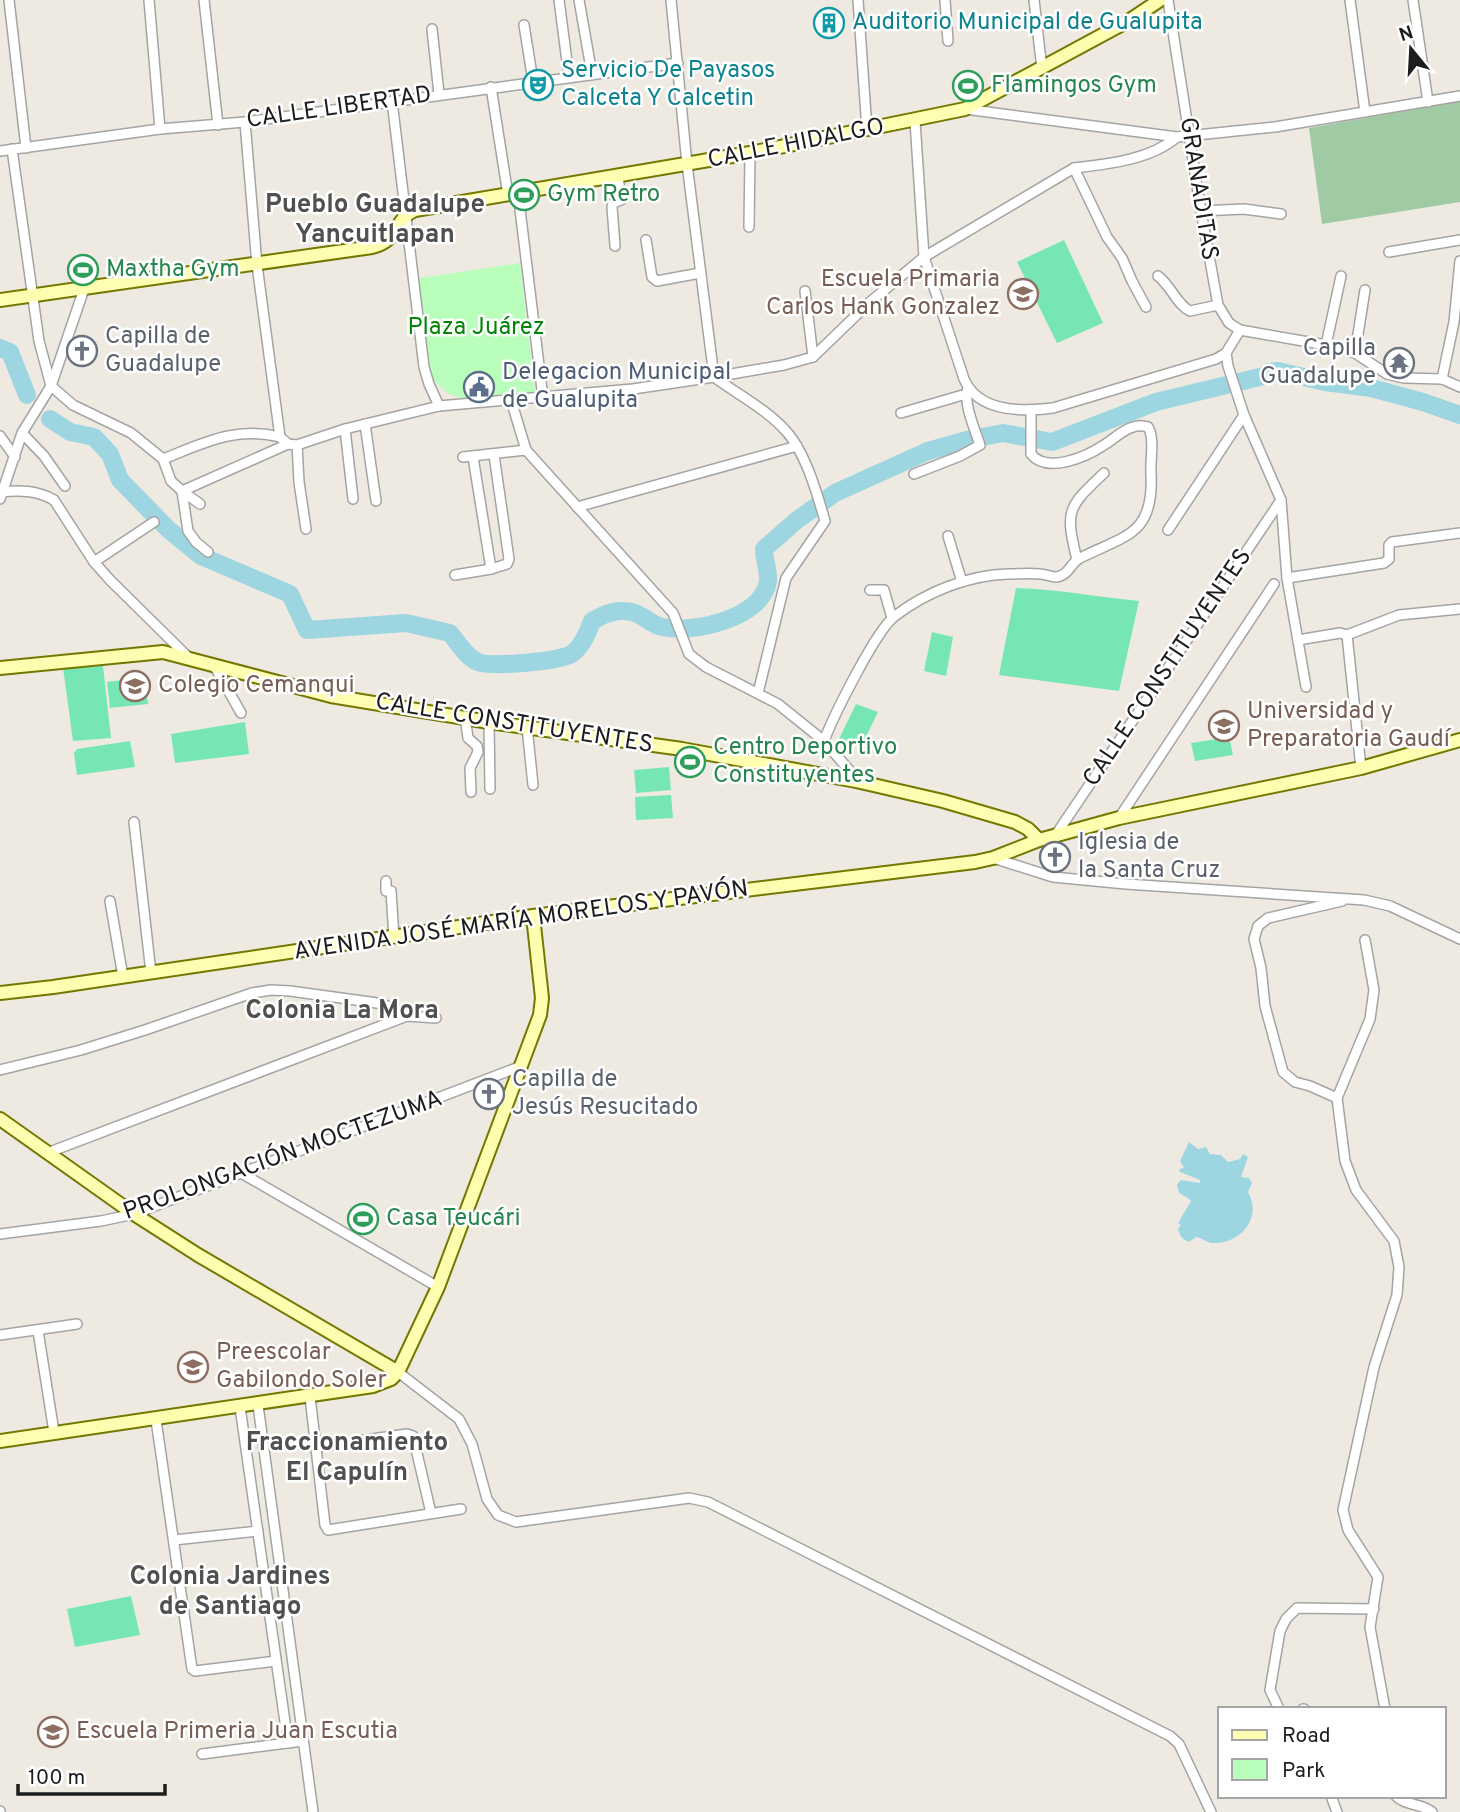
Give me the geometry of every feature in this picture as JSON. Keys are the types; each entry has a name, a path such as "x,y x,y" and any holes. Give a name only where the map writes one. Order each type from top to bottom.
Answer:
{"main road":[{"name":"CALLE HIDALGO","path":"407,214 415,210 750,153 965,109 1042,69 1160,0"},
{"path":"0,300 257,265 382,244 393,235 407,214"},
{"name":"CALLE CONSTITUYENTES","path":"0,668 163,652 331,695 489,722 682,749 856,781 943,801 1015,822 1028,829 1039,840"},
{"name":"AVENIDA JOSÉ MARÍA MORELOS Y PAVÓN","path":"0,993 534,916 939,868 993,858 1039,840 1119,818 1362,768 1460,740"},
{"path":"0,1441 258,1405 373,1386 391,1379 398,1372 438,1287 519,1067 536,1030 542,998 534,916"},
{"path":"0,1119 134,1214 198,1255 398,1372"}],"street":[{"path":"9,0 26,148"},
{"path":"149,0 160,129"},
{"path":"204,0 218,125"},
{"path":"559,0 569,77"},
{"path":"579,0 592,74"},
{"path":"671,0 687,164 714,377 784,428 797,446 825,521 786,578 758,693"},
{"path":"858,0 867,130"},
{"path":"946,0 948,41"},
{"path":"1034,0 1042,69"},
{"name":"GRANADITAS","path":"1168,0 1218,305"},
{"path":"1350,0 1365,112"},
{"path":"1413,0 1429,102"},
{"path":"524,25 533,81"},
{"path":"432,29 439,94"},
{"name":"CALLE LIBERTAD","path":"0,151 160,129 245,122 678,63"},
{"path":"491,87 513,194 543,398"},
{"path":"965,109 1177,137 1275,127 1460,96"},
{"path":"392,101 424,367 439,406"},
{"path":"915,121 923,209 924,257 967,391 980,445 915,474"},
{"path":"245,122 257,265 280,437"},
{"path":"182,491 293,445 439,406 543,398 714,377 813,358 870,302 924,257 1074,168 1099,165 1151,152 1177,137"},
{"path":"12,149 39,341 51,386 73,405 131,433 163,459 171,481 200,504"},
{"path":"749,227 750,153"},
{"path":"1074,168 1112,247 1122,258 1146,307"},
{"path":"615,246 612,207 613,203 621,200 618,176"},
{"path":"1201,211 1244,209 1281,214"},
{"path":"646,240 652,277 657,281 700,273"},
{"path":"1389,252 1460,240"},
{"path":"1442,379 1454,322 1460,261"},
{"path":"1158,276 1172,289 1178,302 1186,310 1218,305 1229,323 1240,330 1326,345 1355,353 1387,374 1404,378 1442,379 1460,387"},
{"path":"1326,345 1341,276"},
{"path":"84,289 51,386 22,433 1,494 43,493 54,500 94,562 190,659"},
{"path":"1355,353 1365,290"},
{"path":"805,291 813,358"},
{"path":"901,413 967,391 1008,409 1031,411 1084,400 1216,359 1226,353 1240,330"},
{"path":"1226,353 1244,415 1281,500 1287,578 1306,687"},
{"path":"511,400 526,450 673,613 689,654 706,667 778,704 824,741 856,781"},
{"path":"824,741 874,645 892,618 928,597 982,576 1043,574 1054,577 1070,571 1077,560 1104,549 1135,531 1145,517 1152,494 1150,430 1145,425 1131,427 1104,445 1068,461 1040,461 1031,454 1031,411"},
{"path":"1168,530 1244,415"},
{"path":"365,424 376,501"},
{"path":"345,429 353,499"},
{"path":"22,433 44,456 65,486"},
{"path":"163,459 215,438 234,434 263,433 280,437 293,445 306,529"},
{"path":"0,436 15,457"},
{"path":"576,507 797,446"},
{"path":"463,457 526,450"},
{"path":"455,575 491,569 507,564 509,559 494,455"},
{"path":"473,457 491,569"},
{"path":"1077,560 1070,532 1072,508 1076,499 1104,473"},
{"path":"182,491 188,531 208,552"},
{"name":"CALLE CONSTITUYENTES","path":"1055,836 1281,500"},
{"path":"94,562 153,522"},
{"path":"1287,578 1384,563 1389,559 1389,545 1392,542 1460,533"},
{"path":"948,536 962,582"},
{"path":"1119,818 1275,584"},
{"path":"870,590 884,590 892,618"},
{"path":"1298,640 1339,633 1347,635 1399,615 1460,609"},
{"path":"1347,635 1362,768"},
{"path":"215,667 241,713"},
{"path":"465,718 468,738 477,746 478,752 470,768 471,792"},
{"path":"489,722 489,789"},
{"path":"527,726 533,785"},
{"path":"134,822 151,973"},
{"path":"993,858 1053,877 1354,899 1390,905 1460,939"},
{"path":"386,881 387,891 391,891 394,938"},
{"path":"1337,1098 1295,1082 1283,1072 1265,1006 1261,968 1254,939 1258,926 1268,918 1354,899"},
{"path":"110,901 123,977"},
{"path":"1365,940 1374,990 1370,1019 1337,1098 1345,1161 1356,1190 1394,1241 1399,1267 1397,1295 1374,1367 1343,1510 1348,1530 1378,1577 1370,1627 1385,1707"},
{"path":"0,1070 81,1050 252,993 271,990 383,1004 407,1016 436,1018"},
{"path":"47,1153 407,1016"},
{"name":"PROLONGACIÓN MOCTEZUMA","path":"0,1234 134,1214 519,1067"},
{"path":"243,1174 438,1287"},
{"path":"0,1335 77,1325"},
{"path":"38,1331 54,1432"},
{"path":"398,1372 459,1419 472,1444 487,1499 498,1515 516,1522 689,1498 708,1502 1170,1736 1179,1744 1211,1812"},
{"path":"310,1396 325,1525 328,1531 461,1509"},
{"path":"258,1405 313,1812"},
{"path":"240,1407 288,1743"},
{"path":"156,1420 192,1669 195,1671 276,1661"},
{"path":"316,1447 407,1434 413,1436 430,1513"},
{"path":"251,1483 268,1481"},
{"path":"174,1541 258,1531"},
{"path":"1278,1707 1270,1690 1280,1631 1286,1619 1297,1608 1374,1609"},
{"path":"202,1754 303,1741"},
{"path":"1398,1798 1402,1802 1426,1807 1432,1812"}],"green space":[{"path":"1460,101 1460,202 1322,224 1309,128"},
{"path":"1064,240 1103,323 1057,343 1017,262"},
{"name":"Plaza Juárez","path":"520,263 535,392 461,398 449,394 431,378 419,278"},
{"path":"1016,588 1139,601 1119,691 999,675"},
{"path":"932,632 953,637 946,676 924,671"},
{"path":"103,666 111,738 73,741 63,668"},
{"path":"145,677 148,704 110,708 107,682"},
{"path":"856,704 878,712 861,747 839,739"},
{"path":"245,722 249,754 175,763 171,734"},
{"path":"1229,737 1233,755 1195,761 1191,743"},
{"path":"130,741 135,767 77,775 74,753 77,749"},
{"path":"669,767 671,790 636,793 634,770"},
{"path":"671,795 673,818 636,820 635,797"},
{"path":"131,1596 140,1635 75,1647 67,1609"}],"water":[{"path":"1189,1142 1198,1149 1206,1147 1210,1154 1221,1155 1228,1162 1240,1159 1243,1154 1248,1157 1241,1177 1249,1178 1252,1183 1248,1192 1253,1211 1246,1228 1231,1240 1211,1243 1196,1237 1189,1242 1180,1234 1178,1229 1181,1225 1178,1223 1191,1201 1180,1193 1177,1184 1181,1180 1200,1183 1200,1180 1180,1172 1179,1169 1184,1168 1180,1161"}],"waterway":[{"path":"0,348 10,352 27,395"},
{"path":"50,419 70,432 94,437 110,454 120,480 169,530 201,556 290,594 307,630 406,623 450,633 476,661 500,664 528,663 567,656 580,646 592,621 615,611 635,613 657,625 675,629 708,625 740,614 754,605 763,594 768,581 764,549 797,520 835,493 928,451 967,440 1003,433 1052,442 1156,402 1278,371 1325,382 1371,388 1460,415"}],"place":[{"name":"Auditorio Municipal de Gualupita","path":"829,23"},
{"name":"Servicio De Payasos Calceta Y Calcetin","path":"538,85"},
{"name":"Flamingos Gym","path":"968,86"},
{"name":"Gym Retro","path":"524,195"},
{"name":"Maxtha Gym","path":"83,270"},
{"name":"Escuela Primaria Carlos Hank Gonzalez","path":"1023,294"},
{"name":"Capilla de Guadalupe","path":"82,351"},
{"name":"Capilla Guadalupe","path":"1399,363"},
{"name":"Delegacion Municipal de Gualupita","path":"479,387"},
{"name":"Colegio Cemanqui","path":"135,686"},
{"name":"Universidad y Preparatoria Gaudí","path":"1224,726"},
{"name":"Centro Deportivo Constituyentes","path":"690,762"},
{"name":"Iglesia de la Santa Cruz","path":"1055,857"},
{"name":"Capilla de Jesús Resucitado","path":"489,1094"},
{"name":"Casa Teucári","path":"363,1219"},
{"name":"Preescolar Gabilondo Soler","path":"193,1367"},
{"name":"Escuela Primeria Juan Escutia","path":"53,1732"}],"district":[{"name":"Pueblo Guadalupe Yancuitlapan","path":"375,220"},
{"name":"Colonia La Mora","path":"342,1011"},
{"name":"Fraccionamiento El Capulín","path":"347,1458"},
{"name":"Colonia Jardines de Santiago","path":"230,1592"}]}
